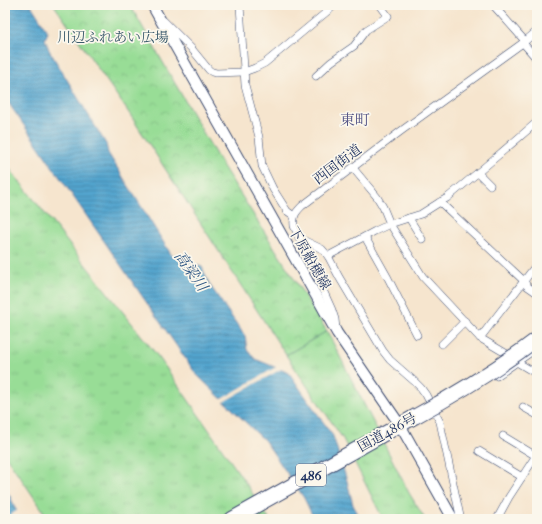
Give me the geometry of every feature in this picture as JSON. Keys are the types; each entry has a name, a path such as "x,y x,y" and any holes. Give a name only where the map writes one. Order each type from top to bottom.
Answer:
{"highway":[{"name":"国道486号","path":"232,519 467,387 516,355 537,339"}],"main road":[{"name":"下原船穂線","path":"152,5 337,333 394,428 453,519"}],"street":[{"path":"240,5 245,85 259,137 262,166 273,189 287,211 294,216 294,226 336,319 337,333"},
{"path":"157,14 174,30 212,72 244,72 265,63 335,5"},
{"path":"316,76 331,62 354,46 366,30 388,16 380,5"},
{"path":"493,5 537,59"},
{"name":"西国街道","path":"294,216 302,206 537,31"},
{"path":"328,256 390,224 421,214 447,198 537,122"},
{"path":"353,168 377,197 390,224 423,277 480,338 506,354"},
{"path":"478,172 490,185"},
{"path":"440,202 524,281 527,286 537,292"},
{"path":"409,218 422,239"},
{"path":"365,236 417,335"},
{"path":"299,238 322,249 328,256 342,283 383,351 390,360 421,388 426,395 440,422 460,519"},
{"path":"480,338 537,264"},
{"path":"442,344 465,321"},
{"path":"435,412 493,378 537,348"},
{"path":"516,361 537,374"},
{"path":"523,407 537,416"},
{"path":"497,519 509,497 536,455 503,436"},
{"path":"479,451 522,477"}],"green space":[{"name":"川辺ふれあい広場","path":"54,5 130,5 219,160 327,331 286,355 127,110"},
{"path":"5,163 160,359 269,519 47,519 42,509 5,455"},
{"path":"327,331 409,493 425,519 383,519 343,439 286,355"}],"water":[{"name":"高梁川","path":"5,5 31,5 48,32 45,39 49,50 106,144 108,153 172,256 202,267 209,284 245,336 247,350 255,359 289,373 333,436 353,505 361,519 314,519 304,498 265,441 196,374 5,98"},
{"path":"5,489 10,496 20,519 5,519"}],"pier":[{"path":"278,366 283,368 223,402 220,400"},
{"path":"18,510 21,516 16,519 5,519 5,518"}],"district":[{"name":"東町","path":"355,120"}]}
